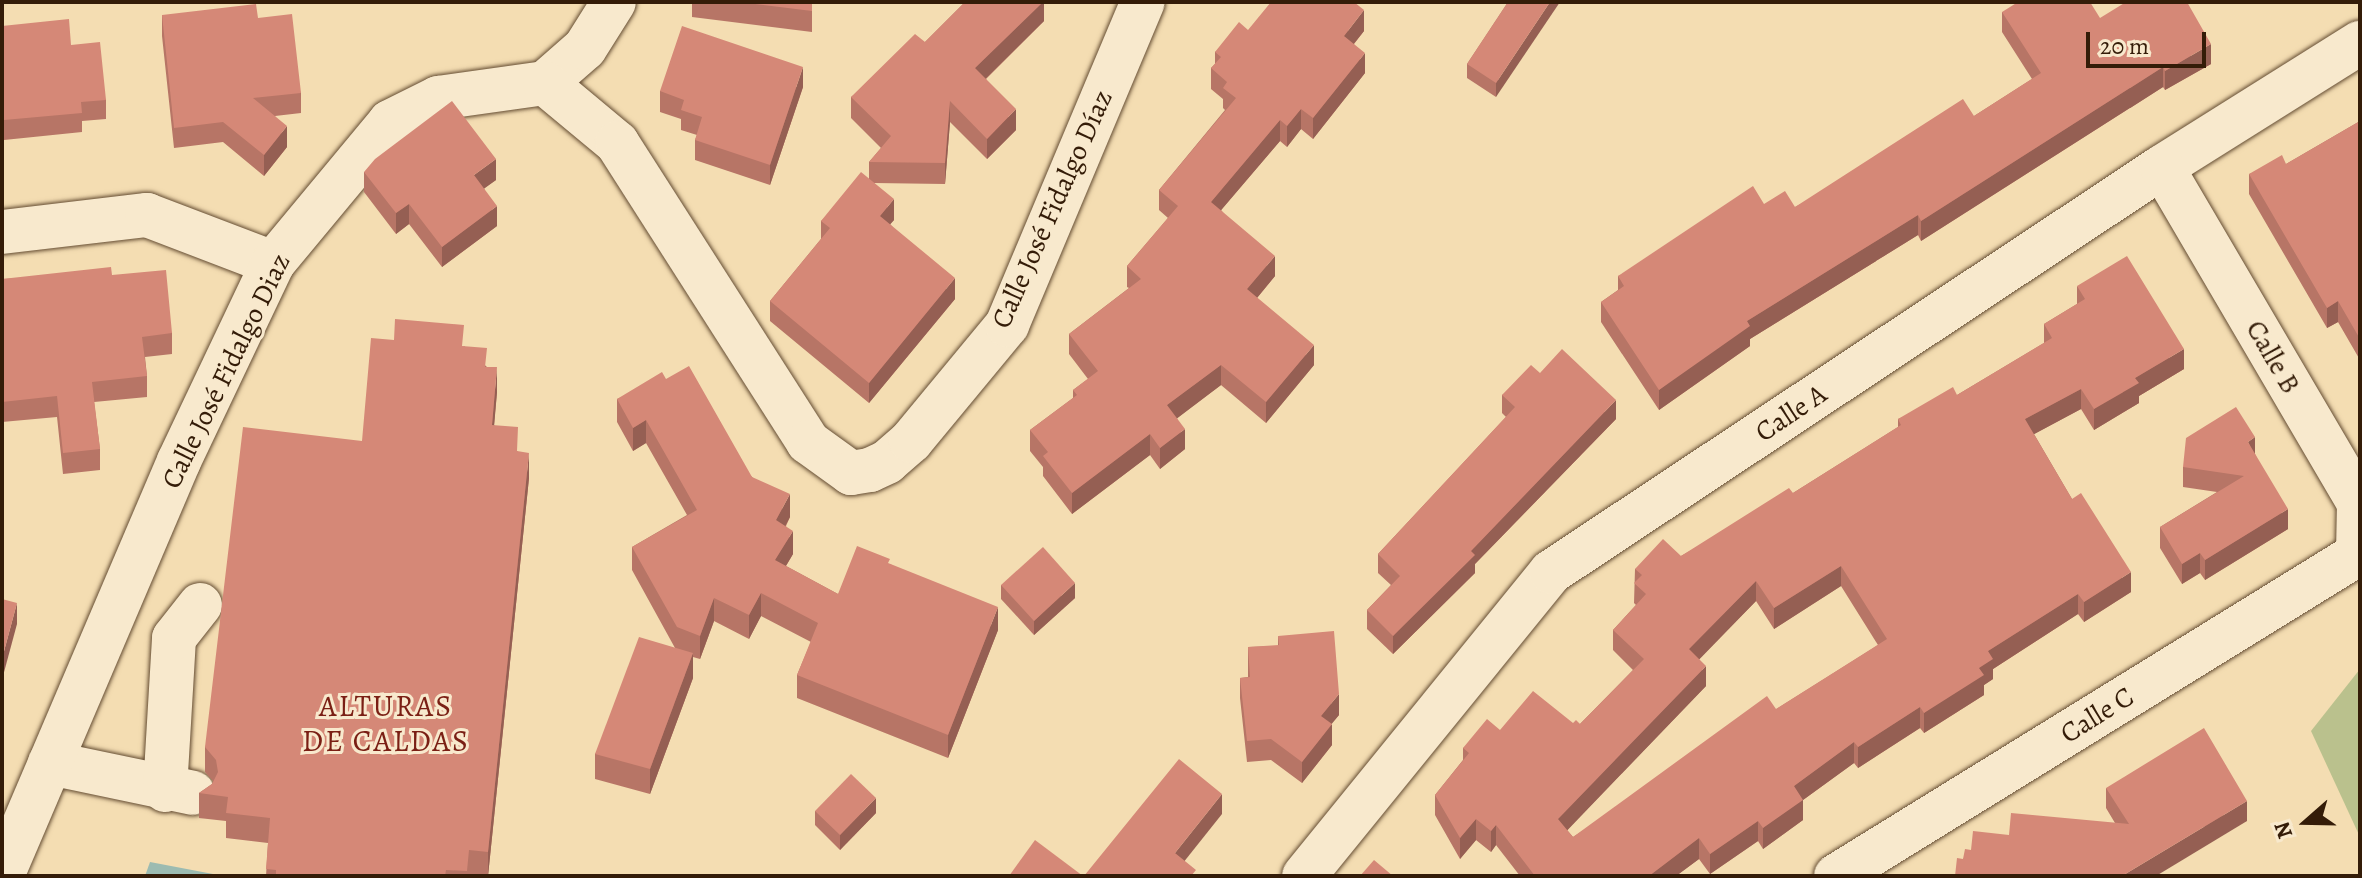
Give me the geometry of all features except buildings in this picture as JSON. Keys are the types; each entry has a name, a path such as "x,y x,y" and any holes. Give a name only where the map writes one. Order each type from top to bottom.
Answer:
{"street":[{"path":"545,83 585,48 614,2"},
{"name":"Calle José Fidalgo Díaz","path":"545,83 617,143 808,442 851,473 870,470 887,462 911,441 1007,325 1143,2"},
{"name":"Calle A","path":"1304,876 1551,572 2162,167 2360,43"},
{"name":"Calle José Fidalgo Diaz","path":"2,876 179,461 273,263 390,122 438,98 545,83"},
{"name":"Calle B","path":"2162,167 2359,503 2358,554"},
{"path":"2,232 147,215 273,263"},
{"name":"Calle C","path":"1836,876 2358,554"},
{"path":"50,763 180,791 174,638 200,605"}],"green space":[{"path":"2360,669 2360,837 2311,731"}],"water":[{"path":"150,862 213,874 145,876"}],"district":[{"name":"ALTURAS DE CALDAS","path":"386,723"}]}
